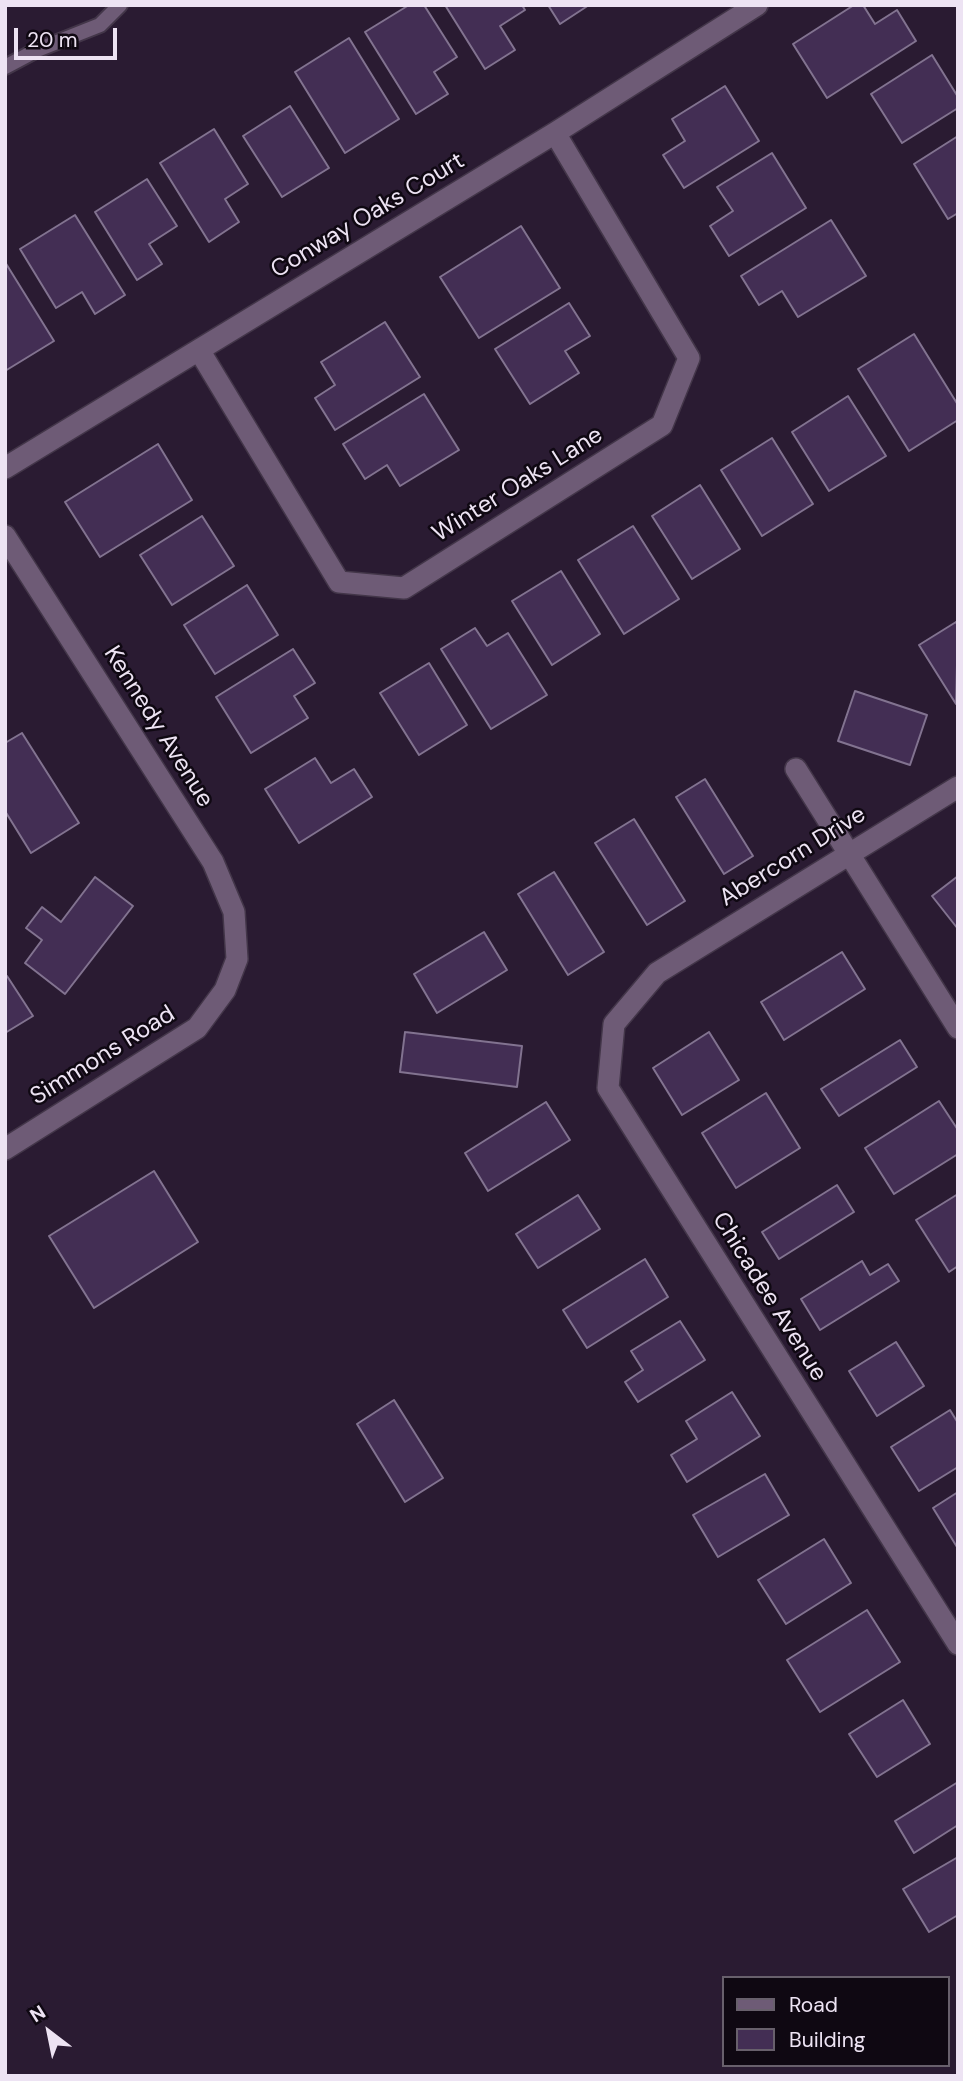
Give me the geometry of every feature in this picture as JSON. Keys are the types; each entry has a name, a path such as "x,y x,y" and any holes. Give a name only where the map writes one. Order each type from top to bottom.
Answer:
{"street":[{"name":"Conway Oaks Court","path":"5,468 555,132 757,5"},
{"name":"Winter Oaks Lane","path":"199,350 339,582 404,588 662,425 689,358 555,132"},
{"name":"Kennedy Avenue","path":"5,536 213,862 234,912 237,959"},
{"path":"796,769 958,1028"},
{"name":"Abercorn Drive","path":"657,973 958,787"},
{"name":"Simmons Road","path":"5,1149 197,1028 225,990 237,959"},
{"name":"Chicadee Avenue","path":"657,973 614,1024 608,1088 958,1644"}],"lane":[{"path":"5,67 37,50 100,25 120,5"}],"building":[{"path":"409,5 424,5 457,57 434,72 448,94 416,114 365,32"},
{"path":"445,5 522,5 525,10 500,26 515,50 485,69"},
{"path":"548,5 589,5 560,24"},
{"path":"854,5 863,5 875,24 897,10 916,41 827,98 793,44"},
{"path":"349,38 399,119 345,153 295,72"},
{"path":"932,55 958,97 958,108 902,143 871,94"},
{"path":"725,86 759,141 684,188 663,155 685,141 672,119"},
{"path":"290,106 329,168 282,197 243,136"},
{"path":"214,129 248,184 225,199 239,222 209,242 160,163"},
{"path":"958,136 958,213 948,219 914,164"},
{"path":"772,153 806,208 729,256 710,226 733,211 717,187"},
{"path":"147,179 177,226 149,244 162,264 137,280 95,212"},
{"path":"75,215 125,295 95,314 82,292 56,308 20,249"},
{"path":"831,220 866,276 798,317 782,291 759,305 741,276"},
{"path":"521,226 560,288 479,338 440,277"},
{"path":"5,262 54,341 5,371"},
{"path":"569,303 590,336 565,351 579,373 530,404 495,349"},
{"path":"385,322 420,377 335,430 315,398 335,385 321,362"},
{"path":"914,334 958,405 958,420 909,451 858,369"},
{"path":"424,394 459,450 400,486 387,465 365,479 343,444"},
{"path":"848,396 886,456 829,491 792,432"},
{"path":"772,438 813,504 762,536 721,470"},
{"path":"158,444 192,500 100,557 65,502"},
{"path":"700,485 740,549 692,579 652,516"},
{"path":"202,516 234,566 172,605 140,555"},
{"path":"633,526 679,599 624,634 578,560"},
{"path":"561,571 600,634 552,665 512,601"},
{"path":"247,585 278,635 215,674 184,625"},
{"path":"956,622 958,626 956,704 919,645"},
{"path":"475,628 487,646 508,633 547,695 491,729 441,649"},
{"path":"293,649 315,683 294,696 308,718 251,753 216,697"},
{"path":"429,663 467,725 419,755 380,693"},
{"path":"855,691 927,715 910,765 838,741"},
{"path":"22,733 79,823 31,853 5,811 5,743"},
{"path":"315,758 331,783 354,769 372,797 299,843 265,789"},
{"path":"705,779 753,856 724,874 676,797"},
{"path":"634,819 685,901 647,925 595,843"},
{"path":"554,872 604,952 568,975 518,894"},
{"path":"958,876 958,929 932,896"},
{"path":"95,877 133,906 65,994 25,963 42,940 26,928 42,907 61,922"},
{"path":"484,932 507,970 437,1013 414,974"},
{"path":"842,952 865,989 784,1040 761,1002"},
{"path":"7,976 33,1016 5,1033 5,977"},
{"path":"405,1032 522,1046 517,1087 400,1072"},
{"path":"709,1032 739,1080 682,1115 653,1068"},
{"path":"900,1040 917,1067 839,1116 821,1089"},
{"path":"766,1093 800,1148 736,1188 702,1133"},
{"path":"939,1101 958,1130 958,1154 894,1194 865,1148"},
{"path":"546,1102 570,1140 488,1191 465,1153"},
{"path":"154,1171 198,1242 94,1308 49,1236"},
{"path":"837,1185 854,1212 779,1259 762,1232"},
{"path":"958,1194 958,1266 949,1272 916,1220"},
{"path":"578,1195 600,1229 538,1268 516,1234"},
{"path":"645,1259 668,1297 587,1348 563,1310"},
{"path":"862,1261 870,1275 888,1264 899,1281 820,1330 801,1299"},
{"path":"680,1321 705,1360 638,1402 625,1382 643,1370 631,1351"},
{"path":"896,1342 924,1386 877,1416 849,1371"},
{"path":"732,1392 760,1436 687,1482 671,1455 697,1439 686,1421"},
{"path":"394,1400 443,1478 405,1502 357,1424"},
{"path":"950,1410 958,1423 958,1467 919,1491 891,1447"},
{"path":"765,1474 789,1515 718,1557 693,1515"},
{"path":"958,1492 958,1546 957,1547 933,1508"},
{"path":"824,1539 851,1583 786,1624 758,1580"},
{"path":"867,1610 900,1662 820,1712 787,1660"},
{"path":"903,1700 930,1744 877,1777 849,1734"},
{"path":"958,1782 958,1825 914,1853 895,1821"},
{"path":"958,1857 958,1915 929,1932 903,1889"}]}
